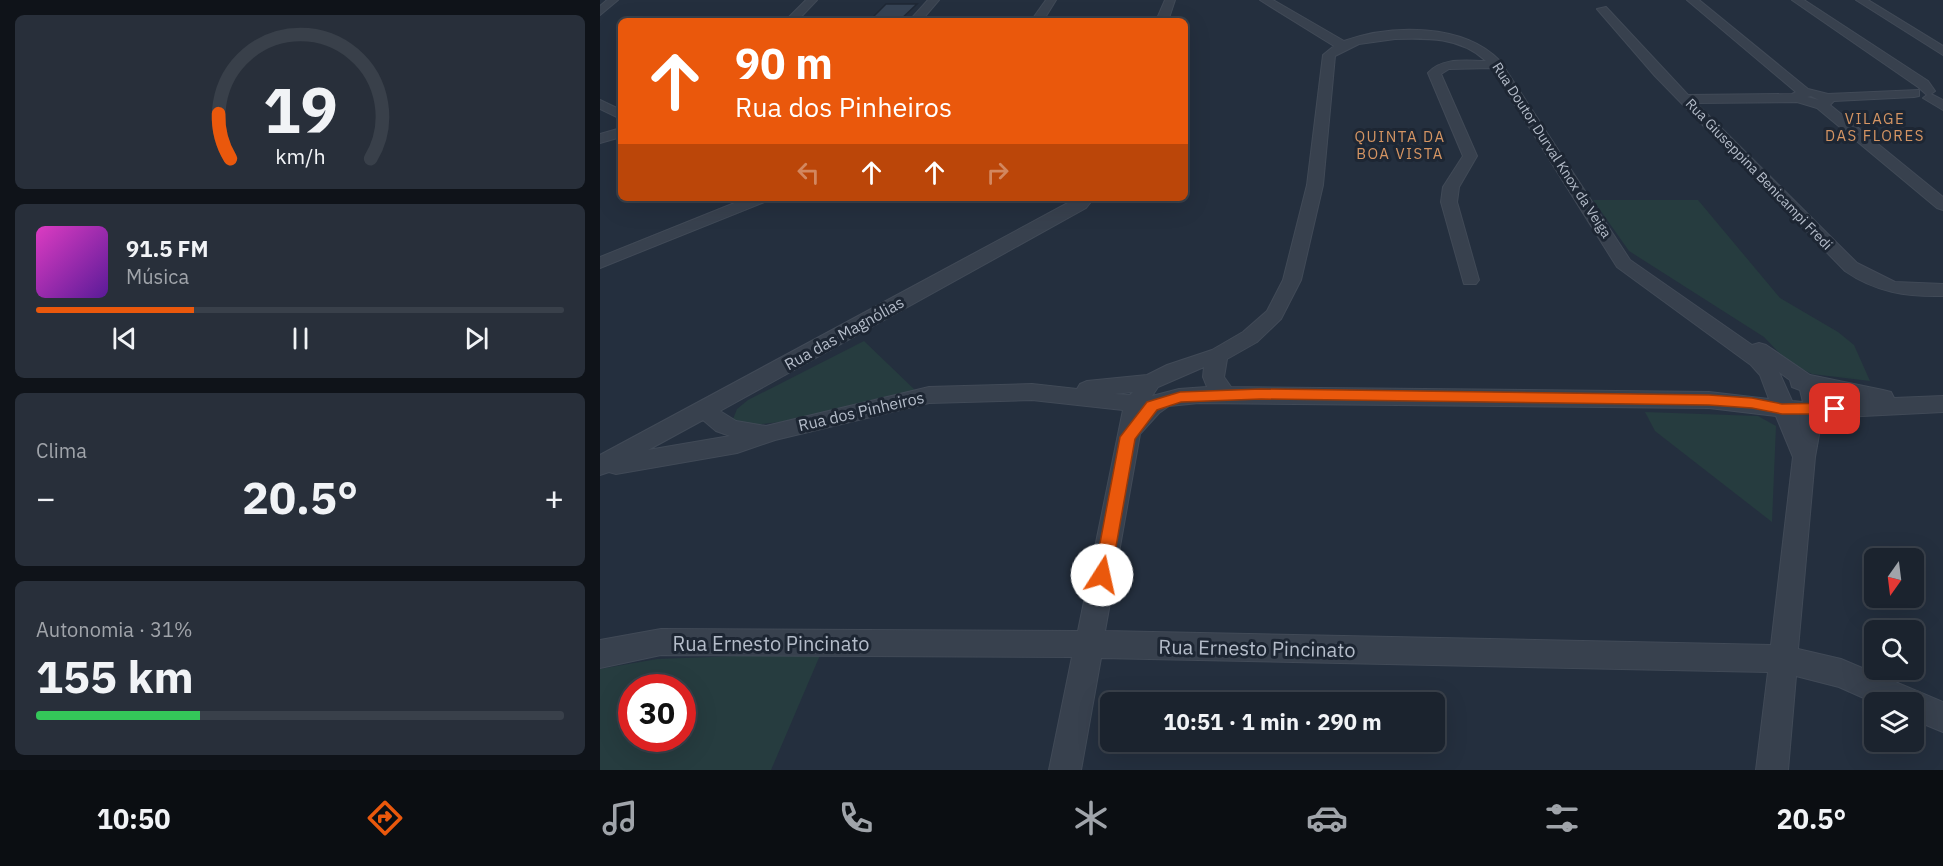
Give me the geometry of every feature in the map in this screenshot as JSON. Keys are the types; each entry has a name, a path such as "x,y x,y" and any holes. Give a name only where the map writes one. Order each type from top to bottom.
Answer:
{"street":[{"path":"600,12 613,0"},
{"path":"794,18 812,0"},
{"path":"918,18 934,0"},
{"path":"1039,18 1051,0"},
{"path":"1163,18 1170,0"},
{"path":"1226,395 1214,386 1211,375 1219,355 1250,337 1274,315 1292,280 1316,185 1329,55 1342,45 1265,0"},
{"path":"1692,0 1801,95"},
{"path":"1797,0 1909,76 1922,93 1943,106"},
{"path":"1861,0 1943,51"},
{"name":"Rua Giuseppina Benicampi Fredi","path":"1602,9 1638,52 1859,274 1884,287 1903,291 1943,290"},
{"name":"Rua Doutor Durval Knox da Veiga","path":"1342,45 1387,37 1444,37 1478,48 1496,64 1615,247 1623,263 1758,360 1769,372 1774,384"},
{"path":"1470,280 1449,202 1451,187 1470,156 1434,73 1448,65 1496,64"},
{"path":"1686,99 1801,95 1823,101 1922,93"},
{"path":"1823,101 1943,204"},
{"path":"600,104 618,113"},
{"path":"600,139 618,133"},
{"path":"600,263 754,201"},
{"name":"Rua das Magnólias","path":"600,467 1080,205 1083,201"},
{"name":"Rua Doutor Durval Knox da Veiga","path":"1615,247 1806,381"},
{"name":"Rua dos Pinheiros","path":"600,467 737,444 773,432 929,395 1057,393 1151,382 1173,370 1219,355"},
{"path":"1772,770 1804,457 1814,410 1814,394 1806,381"},
{"path":"1804,457 1782,409 1774,384 1806,381 1919,404"},
{"name":"Rua dos Pinheiros","path":"1057,393 1135,405 1151,382"},
{"path":"1128,437 1152,406 1159,402 1180,397 1226,395 1709,400 1752,403 1782,409 1814,410 1943,404"},
{"path":"1065,770 1135,405"},
{"name":"Rua dos Pinheiros","path":"706,410 723,427 735,431 773,432"},
{"name":"Rua Ernesto Pincinato","path":"600,654 661,642 1090,644 1784,659 1841,673 1885,692"},
{"path":"1924,709 1943,717"}],"green space":[{"path":"1593,200 1698,200 1780,298 1838,332 1854,345 1870,381 1812,374 1788,362 1764,337 1629,251"},
{"path":"864,341 915,390 780,422 743,426 733,419 737,409 748,400"},
{"path":"1645,412 1758,416 1776,426 1772,522 1655,431"},
{"path":"821,653 771,770 600,770 600,669 657,659"}],"building":[{"path":"886,4 917,4 902,18 872,18"}],"district":[{"name":"VILAGE DAS FLORES","path":"1875,126"},
{"name":"QUINTA DA BOA VISTA","path":"1400,144"}],"route":[{"path":"1102,575 1128,437 1152,406 1180,397 1261,394 1709,400 1752,403 1782,409 1835,409"}]}
